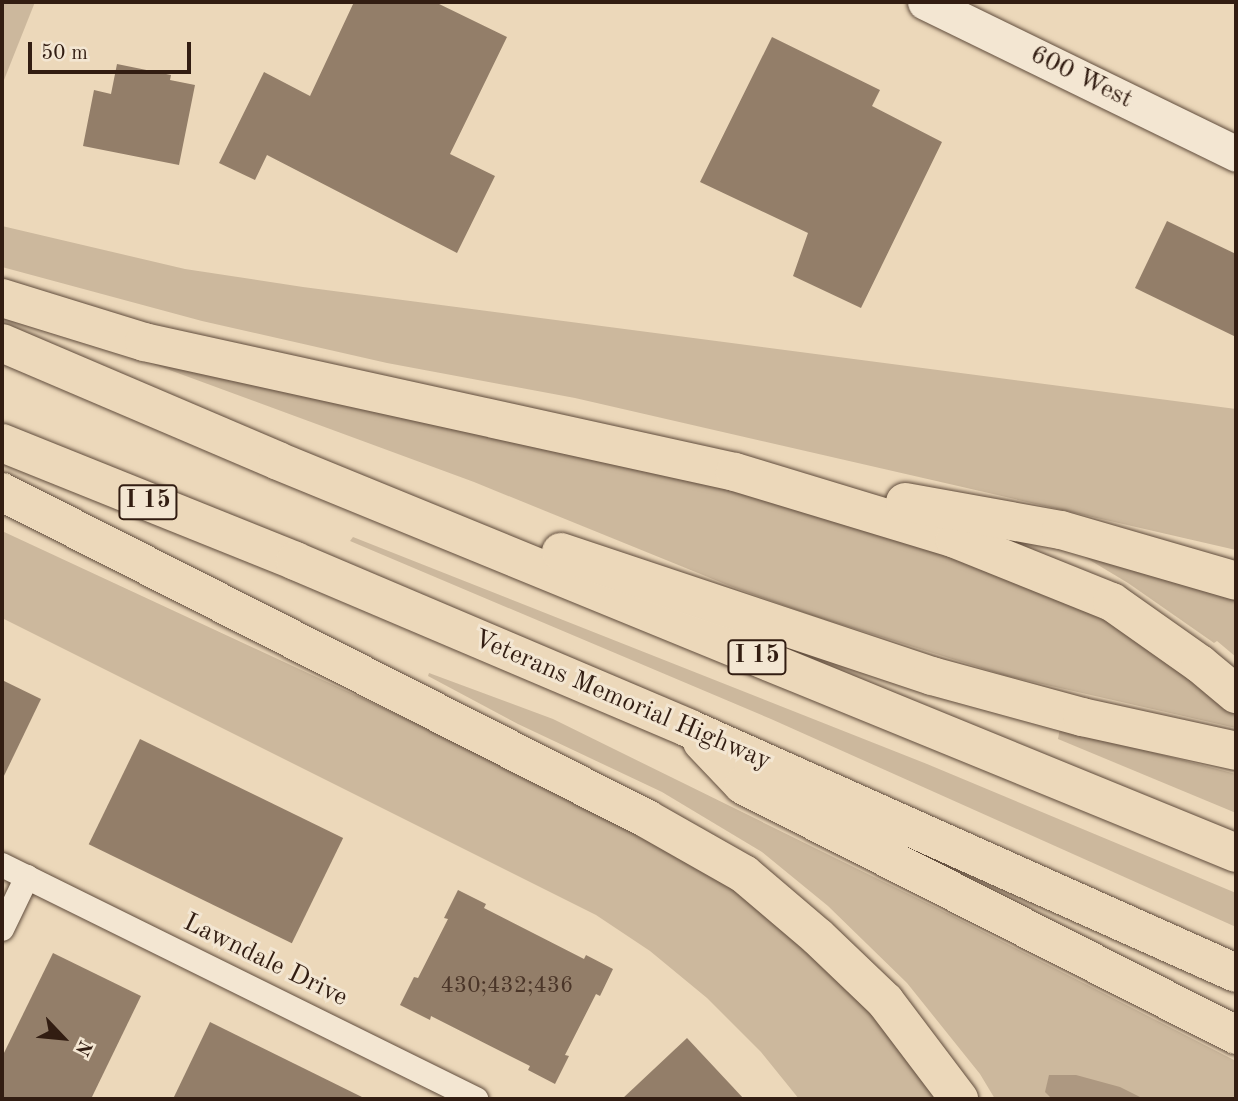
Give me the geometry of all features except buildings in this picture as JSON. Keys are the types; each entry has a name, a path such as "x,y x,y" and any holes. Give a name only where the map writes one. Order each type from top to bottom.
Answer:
{"highway":[{"path":"2,298 144,342 735,472 1061,530 1236,581"},
{"name":"I 15","path":"2,344 278,461 1236,853"},
{"name":"Veterans Memorial Highway","path":"2,443 295,561 688,728 1236,973"},
{"path":"278,461 685,592 945,680 1082,717 1236,751"},
{"path":"735,472 955,539 1112,602 1200,664 1236,694"},
{"path":"2,492 647,819 744,874 818,937 885,1001 958,1099"},
{"path":"688,728 743,785 1236,1035"}],"street":[{"name":"600 West","path":"925,2 1236,154"},
{"name":"Lawndale Drive","path":"2,865 476,1099"},
{"path":"2,929 27,877"}],"shaded area":[{"path":"2,2 35,2 2,85"},
{"path":"2,226 185,269 303,287 1236,409 1236,550 575,398 387,363 202,321 2,267"},
{"path":"126,354 896,525 1083,602 1236,712 1236,728 1007,676 814,616 730,586 474,482"},
{"path":"2,531 620,818 708,868 828,962 946,1099 799,1099 761,1052 707,998 650,951 596,915 2,618"},
{"path":"353,537 927,764 1236,893 1236,927 771,719 350,541"},
{"path":"1073,550 1236,582 1236,657 1217,641 1214,643 1128,583"},
{"path":"429,673 553,719 939,909 1236,1061 1236,1099 995,1099 980,1074 907,983 828,906 762,852 662,792 518,724 428,676"},
{"path":"1060,728 1236,774 1236,813 1058,739"},
{"path":"1049,1075 1076,1075 1120,1087 1144,1099 1052,1099 1045,1092"}]}
